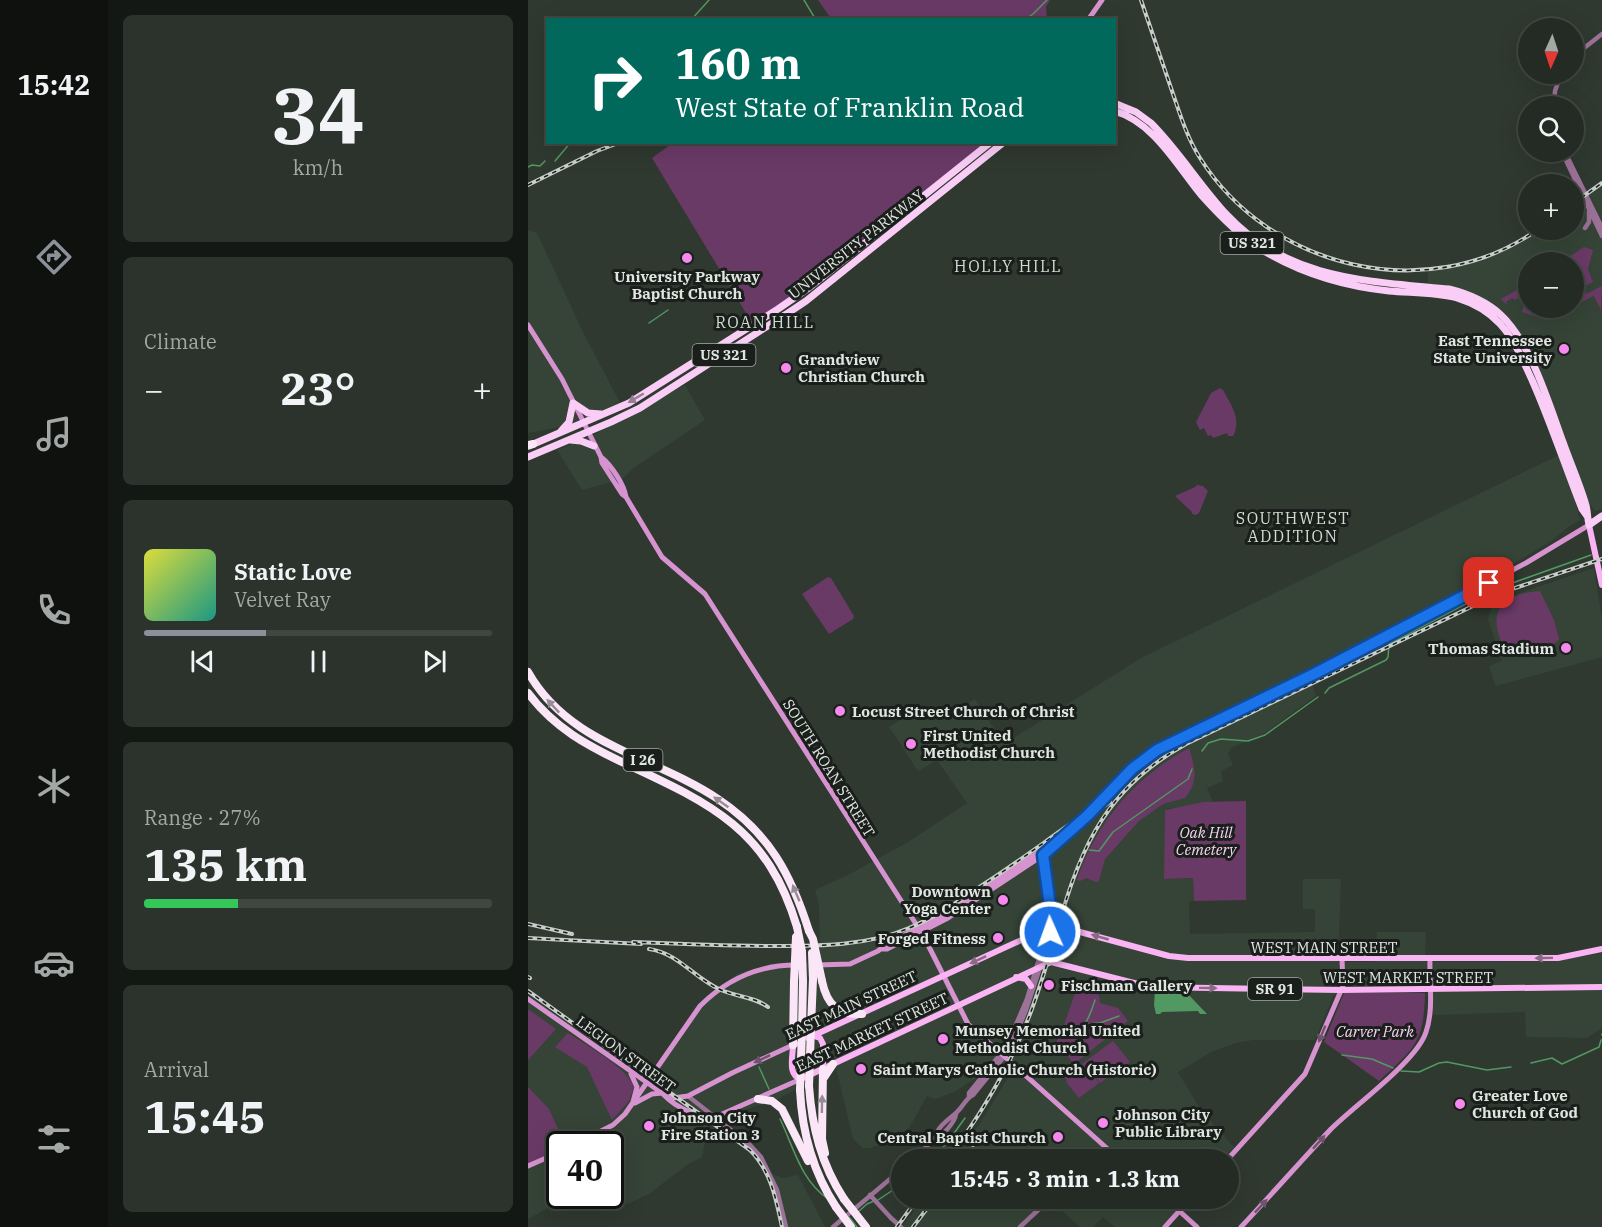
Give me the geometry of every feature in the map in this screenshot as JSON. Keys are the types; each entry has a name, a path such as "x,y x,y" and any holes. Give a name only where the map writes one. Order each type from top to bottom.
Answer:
{"highway":[{"name":"US 321","path":"1116,104 1136,112 1156,128 1228,216 1260,242 1289,259 1318,271 1349,279 1472,300 1493,309 1530,358 1533,375 1589,525"},
{"name":"US 321","path":"1116,112 1132,118 1150,133 1223,219 1259,248 1313,275 1352,286 1389,287"},
{"name":"UNIVERSITY PARKWAY","path":"530,446 607,414 674,376 794,298 989,144"},
{"name":"UNIVERSITY PARKWAY","path":"528,457 623,417 679,384 806,302 1002,144"},
{"path":"941,183 946,190"},
{"path":"820,278 826,286"},
{"path":"723,344 728,352"},
{"path":"674,376 679,384"},
{"path":"557,435 568,422 573,403 588,413 607,414"},
{"path":"568,440 581,441 594,446"},
{"path":"1589,525 1602,516"},
{"name":"I 26","path":"528,672 550,703 572,723 597,738 706,791 741,816 765,841 781,863 796,893 808,928 813,979 809,1086 815,1137 844,1200 866,1227"},
{"name":"I 26","path":"528,693 547,716 567,733 593,748 682,790 730,820 754,844 772,868 783,887 794,915 796,928"},
{"path":"796,928 802,951 804,981 800,1090 806,1136 820,1181"},
{"path":"793,1045 796,928"},
{"path":"808,928 813,939 825,994 833,1006 848,1014 862,1014"},
{"path":"823,1080 825,1073 833,1064"},
{"path":"823,1069 822,1139 828,1169"},
{"path":"758,1099 772,1101 782,1109 815,1175 852,1227"}],"main road":[{"path":"1089,18 1102,0"},
{"name":"SOUTH ROAN STREET","path":"528,325 562,379 601,457 602,464 622,494 627,497 662,557 705,594 920,931 969,1025 1108,1149"},
{"path":"920,931 1050,848 1088,815 1140,762 1157,750 1390,635 1526,563 1589,525 1602,585"},
{"path":"601,1131 613,1125 632,1106 700,1006 718,989 744,974 765,968 785,965 844,965 860,960 948,918 1030,864 1040,854"},
{"name":"WEST MAIN STREET","path":"1050,927 1068,928 1174,957 1558,958 1602,949"},
{"name":"EAST MAIN STREET","path":"688,1096 732,1073 1050,927"},
{"path":"1237,1149 1305,1074 1341,990 1342,958"},
{"path":"1241,1227 1332,1128 1415,1052 1426,1032 1429,1018 1430,959"},
{"name":"WEST MARKET STREET","path":"1039,967 1051,962 1150,987 1341,990 1602,987"},
{"name":"EAST MARKET STREET","path":"714,1117 823,1069 1039,967"},
{"path":"1016,977 1026,979 1031,986"},
{"name":"LEGION STREET","path":"528,999 662,1093 668,1100 696,1115 714,1117"},
{"path":"813,1036 820,1038 823,1042 823,1069"},
{"path":"793,1045 792,1074 795,1078 801,1079"},
{"path":"629,1070 637,1087 632,1106"},
{"path":"632,1106 650,1094 662,1093 673,1098 688,1096"},
{"path":"687,1110 685,1102 688,1096"},
{"path":"528,1166 546,1158"},
{"path":"1178,1209 1197,1227"},
{"path":"1165,1227 1180,1211"}],"street":[{"path":"1584,48 1602,34"},
{"path":"1568,162 1589,209 1602,228"},
{"path":"1568,162 1602,236"},
{"path":"1585,228 1589,222 1589,209"},
{"path":"1040,854 1050,927"},
{"path":"924,1149 939,1137 969,1097 973,1095 1001,1056 1023,1018 1050,927 1040,854"},
{"path":"1030,864 1041,870"},
{"path":"1001,1056 1039,967"},
{"path":"688,1096 750,1145 761,1157 777,1190 786,1227"},
{"path":"833,1227 891,1179"},
{"path":"871,1196 901,1227"},
{"path":"1020,1227 1039,1209"}],"shaded area":[{"name":"East Tennessee State University","path":"1602,184 1602,509 1595,511 1587,500 1519,334 1482,300 1428,287 1428,271 1463,265 1507,249 1520,240 1584,240 1584,196"},
{"path":"528,230 537,233 581,328 620,403 561,427 528,433"},
{"path":"685,385 705,420 632,469 622,479 582,490 557,450 593,435"},
{"path":"1559,455 1573,492 1580,520 1518,561 1308,671 1316,696 1265,733 1231,748 1228,754 1233,765 1221,771 1223,781 1207,788 1213,802 1166,809 1165,879 1193,878 1194,901 1189,902 1190,934 1315,932 1315,909 1303,909 1303,879 1341,879 1338,962 1375,962 1377,932 1426,932 1425,962 1550,961 1602,953 1602,1028 1587,1038 1528,1037 1526,1036 1525,1012 1433,1014 1432,993 1425,992 1334,995 1315,1040 1253,1040 1236,1043 1211,1052 1178,1072 1202,1112 1234,1147 1232,1149 960,1149 979,1125 1012,1071 998,1058 986,1072 954,1092 935,1099 927,1096 909,1128 888,1142 863,1148 853,1139 836,1067 769,1104 758,1105 709,1122 702,1157 688,1164 649,1194 628,1204 624,1203 624,1131 546,1131 546,1209 528,1219 528,995 642,1074 648,1075 698,1006 737,974 773,963 820,962 819,905 815,890 848,875 908,842 967,803 937,760 918,771 889,727 921,707 929,718 950,703 955,711 975,699 1004,744 1141,658"},
{"name":"Thomas Stadium","path":"1594,568 1602,619 1602,657 1496,686 1489,666 1502,661 1488,619 1491,609 1508,597"},
{"path":"1155,991 1185,991 1207,1014 1200,1014 1198,1011 1156,1014"},
{"path":"773,1174 783,1178 798,1175 825,1227 787,1227"},
{"path":"916,1209 1037,1209 1017,1227 902,1227"},
{"path":"1060,1209 1180,1209 1163,1227 1115,1227 1103,1217 1093,1227 1080,1227"}],"green space":[{"path":"818,0 1050,0 1046,7 1047,18 831,18"},
{"path":"671,144 986,144 807,286 752,323 652,158"},
{"path":"1584,247 1593,250 1588,269 1593,282 1584,286 1584,252 1576,252"},
{"path":"1602,286 1601,310 1594,296 1584,301 1584,289 1586,294"},
{"path":"1518,289 1518,298 1515,300 1512,298 1506,302 1507,305 1501,299"},
{"path":"1220,388 1232,407 1236,424 1233,436 1228,436 1227,433 1213,438 1211,435 1208,436 1204,428 1200,430 1196,422 1211,393"},
{"path":"1197,485 1203,486 1208,491 1196,515 1192,514 1175,496"},
{"path":"828,577 831,578 854,616 853,619 829,634 802,594"},
{"path":"1540,591 1554,620 1559,639 1542,649 1506,651 1497,626 1500,608 1515,596"},
{"path":"1189,748 1193,761 1194,780 1185,798 1163,804 1139,821 1105,859 1099,881 1086,878 1077,880 1095,839 1120,803 1152,772"},
{"name":"Oak Hill Cemetery","path":"1246,801 1246,900 1194,901 1193,878 1164,879 1165,810 1203,802"},
{"path":"1074,988 1099,995 1100,1003 1118,1008 1128,1021 1074,1064 1056,1042 1075,993"},
{"name":"Carver Park","path":"1344,993 1425,993 1422,1024 1415,1044 1379,1081 1324,1042"},
{"path":"528,1009 556,1029 528,1060"},
{"path":"568,1033 614,1064 634,1087 629,1101 612,1120 587,1067 555,1047"},
{"path":"1113,1041 1130,1062 1100,1083 1089,1070 1099,1083 1079,1098 1064,1077"},
{"path":"528,1087 549,1109 559,1131 546,1131 546,1156 528,1164"}],"waterway":[{"path":"693,18 709,0"},
{"path":"804,0 815,18"},
{"path":"1027,18 1047,0"},
{"path":"555,161 569,144"},
{"path":"528,167 540,166 545,161"},
{"path":"649,323 668,310"},
{"path":"1325,693 1329,688 1386,660 1389,644 1490,591 1591,555"},
{"path":"1202,751 1208,743 1221,739 1248,741 1265,735 1318,697"},
{"path":"1089,850 1099,851 1113,832 1188,779 1192,769"},
{"path":"1063,1033 1076,1030 1085,1023 1095,1000"},
{"path":"1087,1024 1100,1023 1119,1016"},
{"path":"1531,1063 1552,1058 1562,1064 1599,1047 1601,1040"},
{"path":"1342,1055 1372,1059 1393,1068"},
{"path":"1401,1071 1419,1072 1447,1062 1487,1070 1511,1067"},
{"path":"759,1067 769,1089"},
{"path":"941,1149 965,1118"},
{"path":"780,1119 804,1173 818,1191 828,1199"},
{"path":"878,1200 891,1191"},
{"path":"858,1212 874,1201"},
{"path":"849,1217 857,1227"}],"railway":[{"path":"1141,0 1181,117 1195,150 1230,196 1267,227 1308,250 1354,264 1400,270 1448,267 1494,254 1519,240"},
{"path":"528,185 616,144"},
{"path":"1584,196 1602,183"},
{"path":"955,1149 985,1105 1025,1027 1069,892 1098,826 1120,796 1149,769 1186,744 1500,593 1602,559"},
{"path":"633,942 809,946 860,942 893,934 919,924 948,908 1071,824 1110,802"},
{"path":"528,924 572,934"},
{"path":"528,938 641,944"},
{"path":"649,949 669,955 719,989 768,1007"},
{"path":"528,991 750,1150 768,1176 782,1227"},
{"path":"897,1227 910,1209"},
{"path":"913,1227 927,1209"}],"place":[{"name":"University Parkway Baptist Church","path":"687,258"},
{"name":"East Tennessee State University","path":"1564,349"},
{"name":"Grandview Christian Church","path":"786,368"},
{"name":"Thomas Stadium","path":"1566,648"},
{"name":"Locust Street Church of Christ","path":"840,711"},
{"name":"First United Methodist Church","path":"911,744"},
{"name":"Downtown Yoga Center","path":"1003,900"},
{"name":"Forged Fitness","path":"998,938"},
{"name":"Fischman Gallery","path":"1049,985"},
{"name":"Munsey Memorial United Methodist Church","path":"943,1039"},
{"name":"Saint Marys Catholic Church (Historic)","path":"861,1069"},
{"name":"Greater Love Church of God","path":"1460,1104"},
{"name":"Johnson City Public Library","path":"1103,1123"},
{"name":"Johnson City Fire Station 3","path":"649,1126"},
{"name":"Central Baptist Church","path":"1058,1137"}],"district":[{"name":"HOLLY HILL","path":"1008,266"},
{"name":"ROAN HILL","path":"765,322"},
{"name":"SOUTHWEST ADDITION","path":"1293,527"}],"route":[{"path":"1050,932 1052,922 1043,855 1088,815 1148,755 1314,674 1489,583"}]}
